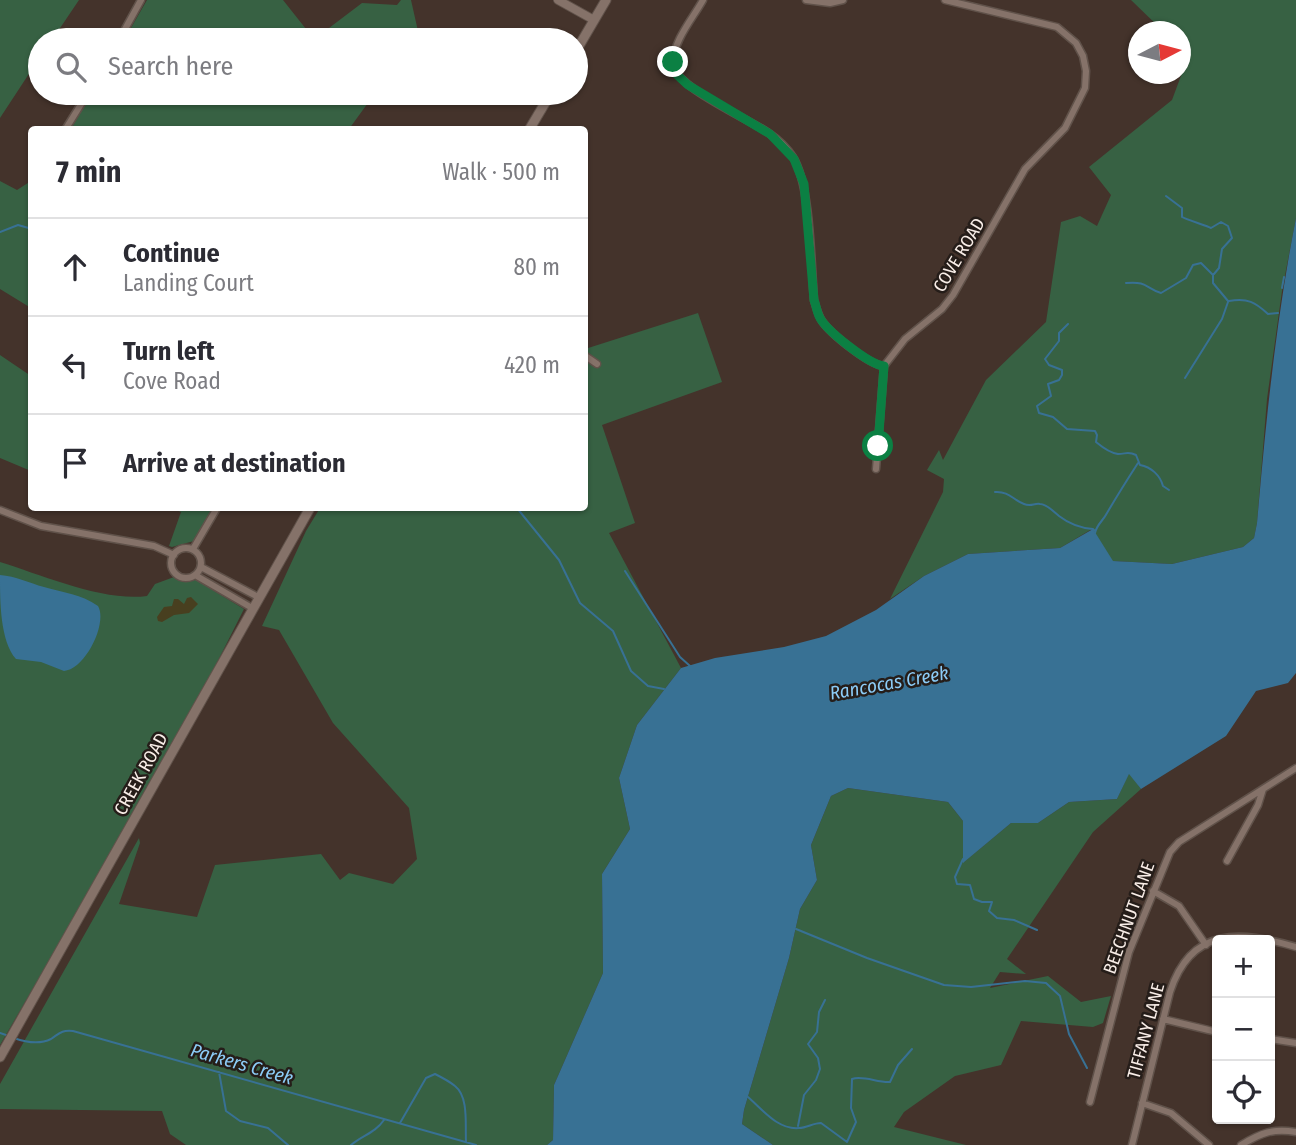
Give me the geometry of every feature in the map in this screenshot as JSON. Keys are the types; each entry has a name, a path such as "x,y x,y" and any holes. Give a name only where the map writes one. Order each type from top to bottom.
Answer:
{"main road":[{"path":"588,30 606,0"},
{"path":"531,126 544,105"},
{"name":"CREEK ROAD","path":"0,1057 308,511"}],"street":[{"path":"126,28 141,0"},
{"path":"558,0 594,20"},
{"path":"806,0 830,3 843,0"},
{"name":"COVE ROAD","path":"884,366 905,340 942,309 953,295 1025,170 1038,153 1065,128 1084,88 1086,71 1083,56 1076,43 1057,27 945,0"},
{"path":"700,1 676,46 673,62 675,73 688,85 770,134 794,159 804,184 814,300 819,316 830,330 857,351 877,366 884,366 876,470"},
{"path":"67,126 81,105"},
{"path":"588,358 597,364"},
{"path":"0,510 41,526 154,546 174,555"},
{"path":"193,549 215,511"},
{"path":"183,548 193,549 199,556 201,566 195,575 186,578 177,574 172,565 174,555 183,548"},
{"path":"201,566 258,597"},
{"path":"195,575 252,608"},
{"name":"BEECHNUT LANE","path":"1090,1102 1120,981 1134,937 1167,857 1176,844 1296,768"},
{"path":"1227,861 1258,805 1263,789"},
{"path":"1153,891 1183,910 1206,945"},
{"name":"TIFFANY LANE","path":"1132,1145 1170,992 1179,970 1194,953 1223,938 1245,935 1296,947"},
{"path":"1163,1019 1212,1031"},
{"path":"1275,1040 1296,1043"},
{"path":"1142,1103 1171,1113 1209,1145"},
{"path":"1241,1145 1271,1130 1296,1132"}],"green space":[{"path":"0,0 79,0 60,28 28,28 28,75 0,118"},
{"path":"147,0 283,0 305,28 131,28"},
{"path":"401,0 411,0 417,28 329,28 362,3 397,5"},
{"path":"1131,0 1296,0 1296,218 1282,291 1267,399 1254,538 1243,547 1172,564 1112,561 1092,529 1060,548 968,554 924,576 890,599 943,492 944,479 927,470 939,450 943,460 986,380 1046,322 1061,222 1080,216 1097,226 1111,195 1089,167 1172,100 1178,84 1191,84 1191,21 1153,21"},
{"path":"85,105 366,105 351,126 73,126"},
{"path":"0,181 17,190 28,183 28,306 0,289"},
{"path":"698,313 722,382 602,425 635,523 609,533 681,668 637,725 619,778 630,829 602,874 603,973 554,1085 553,1140 547,1145 186,1145 170,1134 162,1111 0,1109 0,1084 139,838 140,843 119,904 197,917 215,865 321,854 340,880 349,873 393,884 417,859 409,808 333,723 279,630 262,626 306,531 318,511 588,511 588,348"},
{"path":"0,355 28,374 28,470 0,458"},
{"path":"179,511 211,511 194,541 172,547 169,546 181,512"},
{"path":"0,562 73,586 130,597 147,596 155,584 174,577 196,580 244,609 179,738 0,1045"},
{"path":"1129,773 1141,789 1093,832 1007,959 1026,974 1000,972 990,988 1048,976 1081,1002 1111,996 1103,1023 1093,1027 1021,1021 1001,1065 955,1076 904,1112 894,1127 966,1145 773,1145 742,1124 789,958 800,909 817,880 811,845 831,796 848,788 948,802 963,821 964,862 1011,823 1038,823 1069,802 1117,799"}],"sand":[{"path":"191,597 198,604 189,613 158,621 157,617 164,607 172,606 174,599 184,604 187,598"}],"water":[{"name":"Rancocas Creek","path":"1296,218 1296,673 1288,683 1256,691 1226,736 1141,789 1129,774 1117,799 1069,802 1038,823 1011,823 963,863 963,821 948,802 848,788 831,796 811,845 817,880 800,909 789,958 744,1110 742,1124 773,1145 547,1145 553,1140 554,1085 603,973 602,874 630,829 619,778 637,725 681,668 715,658 784,647 826,636 876,610 924,576 968,554 1060,548 1093,529 1113,561 1172,564 1243,547 1254,538 1257,523 1272,370"},
{"path":"0,575 79,596 98,606 100,623 97,634 80,663 64,671 41,662 16,659 4,631"}],"waterway":[{"path":"1166,196 1182,208 1184,218 1211,228 1221,222 1228,226 1232,238 1222,249 1219,268 1214,274"},
{"path":"0,232 18,225 28,228"},
{"path":"1126,283 1143,284 1161,293 1186,278 1193,265 1201,263 1213,275 1213,283 1228,301"},
{"path":"1282,288 1284,277"},
{"path":"1229,301 1246,301 1268,314 1278,313"},
{"path":"1185,378 1222,319 1228,302"},
{"path":"1068,324 1059,333 1059,341 1045,359 1049,365 1062,370 1062,375 1059,380 1048,384 1051,396 1037,406 1039,413 1053,417 1067,429 1095,431 1096,442 1112,452 1136,455 1140,465 1154,472 1169,490"},
{"path":"1095,533 1138,463"},
{"path":"995,492 1007,494 1026,505 1045,505 1070,523 1095,531"},
{"path":"519,511 559,560 580,603 613,631 631,671 648,686 664,689"},
{"path":"625,571 680,657 690,666"},
{"path":"963,859 955,877 957,884 970,885 974,899 992,902 989,911 997,918 1014,920 1037,930"},
{"path":"796,929 944,985 971,987 1025,981 1046,983 1060,996 1069,1034 1087,1068"},
{"path":"798,1126 804,1095 816,1080 820,1069 818,1058 808,1044 817,1032 819,1012 825,1000"},
{"name":"Parkers Creek","path":"14,1038 27,1042 42,1042 63,1032 73,1031 476,1145"},
{"name":"Parkers Creek","path":"0,1033 9,1036"},
{"path":"748,1097 784,1126 802,1128 821,1123 847,1142 856,1122 851,1108 852,1079 890,1082 898,1065 912,1049"},
{"path":"219,1072 226,1111 240,1121 268,1128 288,1145"},
{"path":"400,1123 426,1078 435,1074 455,1086 462,1097 466,1142"},
{"path":"351,1145 377,1128 384,1120"}],"route":[{"path":"673,62 675,73 688,85 770,134 794,159 804,184 814,300 819,316 830,330 877,366 884,366 878,446"}]}
